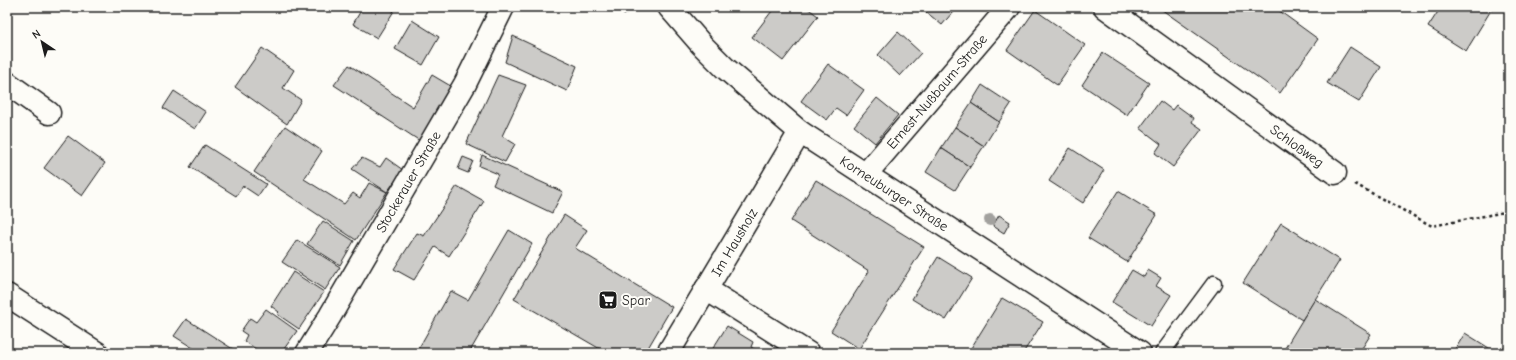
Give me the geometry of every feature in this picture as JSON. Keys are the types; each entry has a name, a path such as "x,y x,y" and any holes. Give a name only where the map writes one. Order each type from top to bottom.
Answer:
{"street":[{"name":"Stockerauer Straße","path":"307,353 465,84 503,7"},
{"name":"Korneuburger Straße","path":"669,7 702,46 720,64 800,132 865,176 1140,353"},
{"name":"Ernest-Nußbaum-Straße","path":"865,176 1008,7"},
{"name":"Schloßweg","path":"1105,7 1335,173"},
{"path":"7,83 49,113"},
{"name":"Im Hausholz","path":"668,353 800,132"},
{"path":"706,289 808,353"},
{"path":"7,294 97,353"}],"lane":[{"path":"1162,353 1214,283"}],"path":[{"name":"Schloßweg","path":"1335,173 1432,226 1505,212 1509,207"}],"building":[{"path":"363,7 388,7 394,11 377,38 353,24"},
{"path":"619,7 637,7 624,15"},
{"path":"775,7 806,7 818,16 783,61 752,37"},
{"path":"920,7 957,7 942,25"},
{"path":"1158,7 1274,7 1318,39 1280,93"},
{"path":"1441,7 1493,7 1466,51 1428,27"},
{"path":"1035,10 1085,45 1057,85 1007,50"},
{"path":"412,20 439,37 423,65 395,49"},
{"path":"898,32 921,53 900,76 878,55"},
{"path":"513,36 577,66 567,91 505,62"},
{"path":"1350,47 1381,67 1359,102 1327,83"},
{"path":"262,48 294,70 283,88 301,100 287,124 235,87"},
{"path":"1103,53 1149,83 1127,115 1082,85"},
{"path":"828,64 864,90 846,115 836,108 827,120 801,101"},
{"path":"349,65 413,107 432,75 454,88 420,141 334,85"},
{"path":"498,75 526,85 502,136 515,144 505,162 466,144"},
{"path":"982,85 1011,104 999,122 971,103"},
{"path":"174,91 206,112 195,129 163,108"},
{"path":"877,98 898,115 875,143 854,126"},
{"path":"1160,101 1172,110 1176,105 1194,118 1192,122 1202,129 1173,167 1155,153 1161,144 1140,128"},
{"path":"971,103 999,122 984,146 955,127"},
{"path":"285,126 322,151 304,179 344,204 353,193 360,198 369,183 387,192 356,240 254,172"},
{"path":"955,127 984,146 970,167 941,148"},
{"path":"68,136 105,163 82,196 44,168"},
{"path":"205,145 266,184 258,196 243,186 236,196 190,167"},
{"path":"941,148 970,167 955,190 926,172"},
{"path":"1070,148 1104,170 1083,203 1049,181"},
{"path":"482,155 563,192 552,213 493,185 498,174 479,166"},
{"path":"463,157 473,161 468,173 458,169"},
{"path":"362,158 380,167 386,158 403,170 387,192 352,169"},
{"path":"816,180 924,247 859,349 831,331 869,271 791,221"},
{"path":"457,186 484,201 449,256 435,247 414,280 394,269 417,233 424,236"},
{"path":"1118,191 1157,215 1127,262 1088,238"},
{"path":"564,215 587,230 575,248 672,307 645,353 607,353 514,299"},
{"path":"999,215 1010,222 1004,233 993,226"},
{"path":"323,221 354,241 340,265 307,244"},
{"path":"1281,223 1340,260 1302,320 1243,283"},
{"path":"509,230 532,244 469,353 416,353 451,291 468,300"},
{"path":"297,240 340,267 325,290 282,262"},
{"path":"938,257 972,278 946,320 912,299"},
{"path":"1132,270 1144,277 1148,270 1161,278 1156,286 1171,295 1151,326 1112,302"},
{"path":"293,272 324,292 299,329 277,314 279,312 271,306"},
{"path":"1002,298 1043,322 1023,353 968,353"},
{"path":"1315,299 1371,334 1359,353 1282,353"},
{"path":"266,309 297,331 281,353 262,353 244,341 247,335 241,331 250,318 256,322"},
{"path":"186,319 239,353 201,353 174,336"},
{"path":"727,326 753,342 751,347 761,353 710,353"},
{"path":"1465,333 1497,353 1453,353"}],"place":[{"name":"Spar","path":"608,300"}]}
